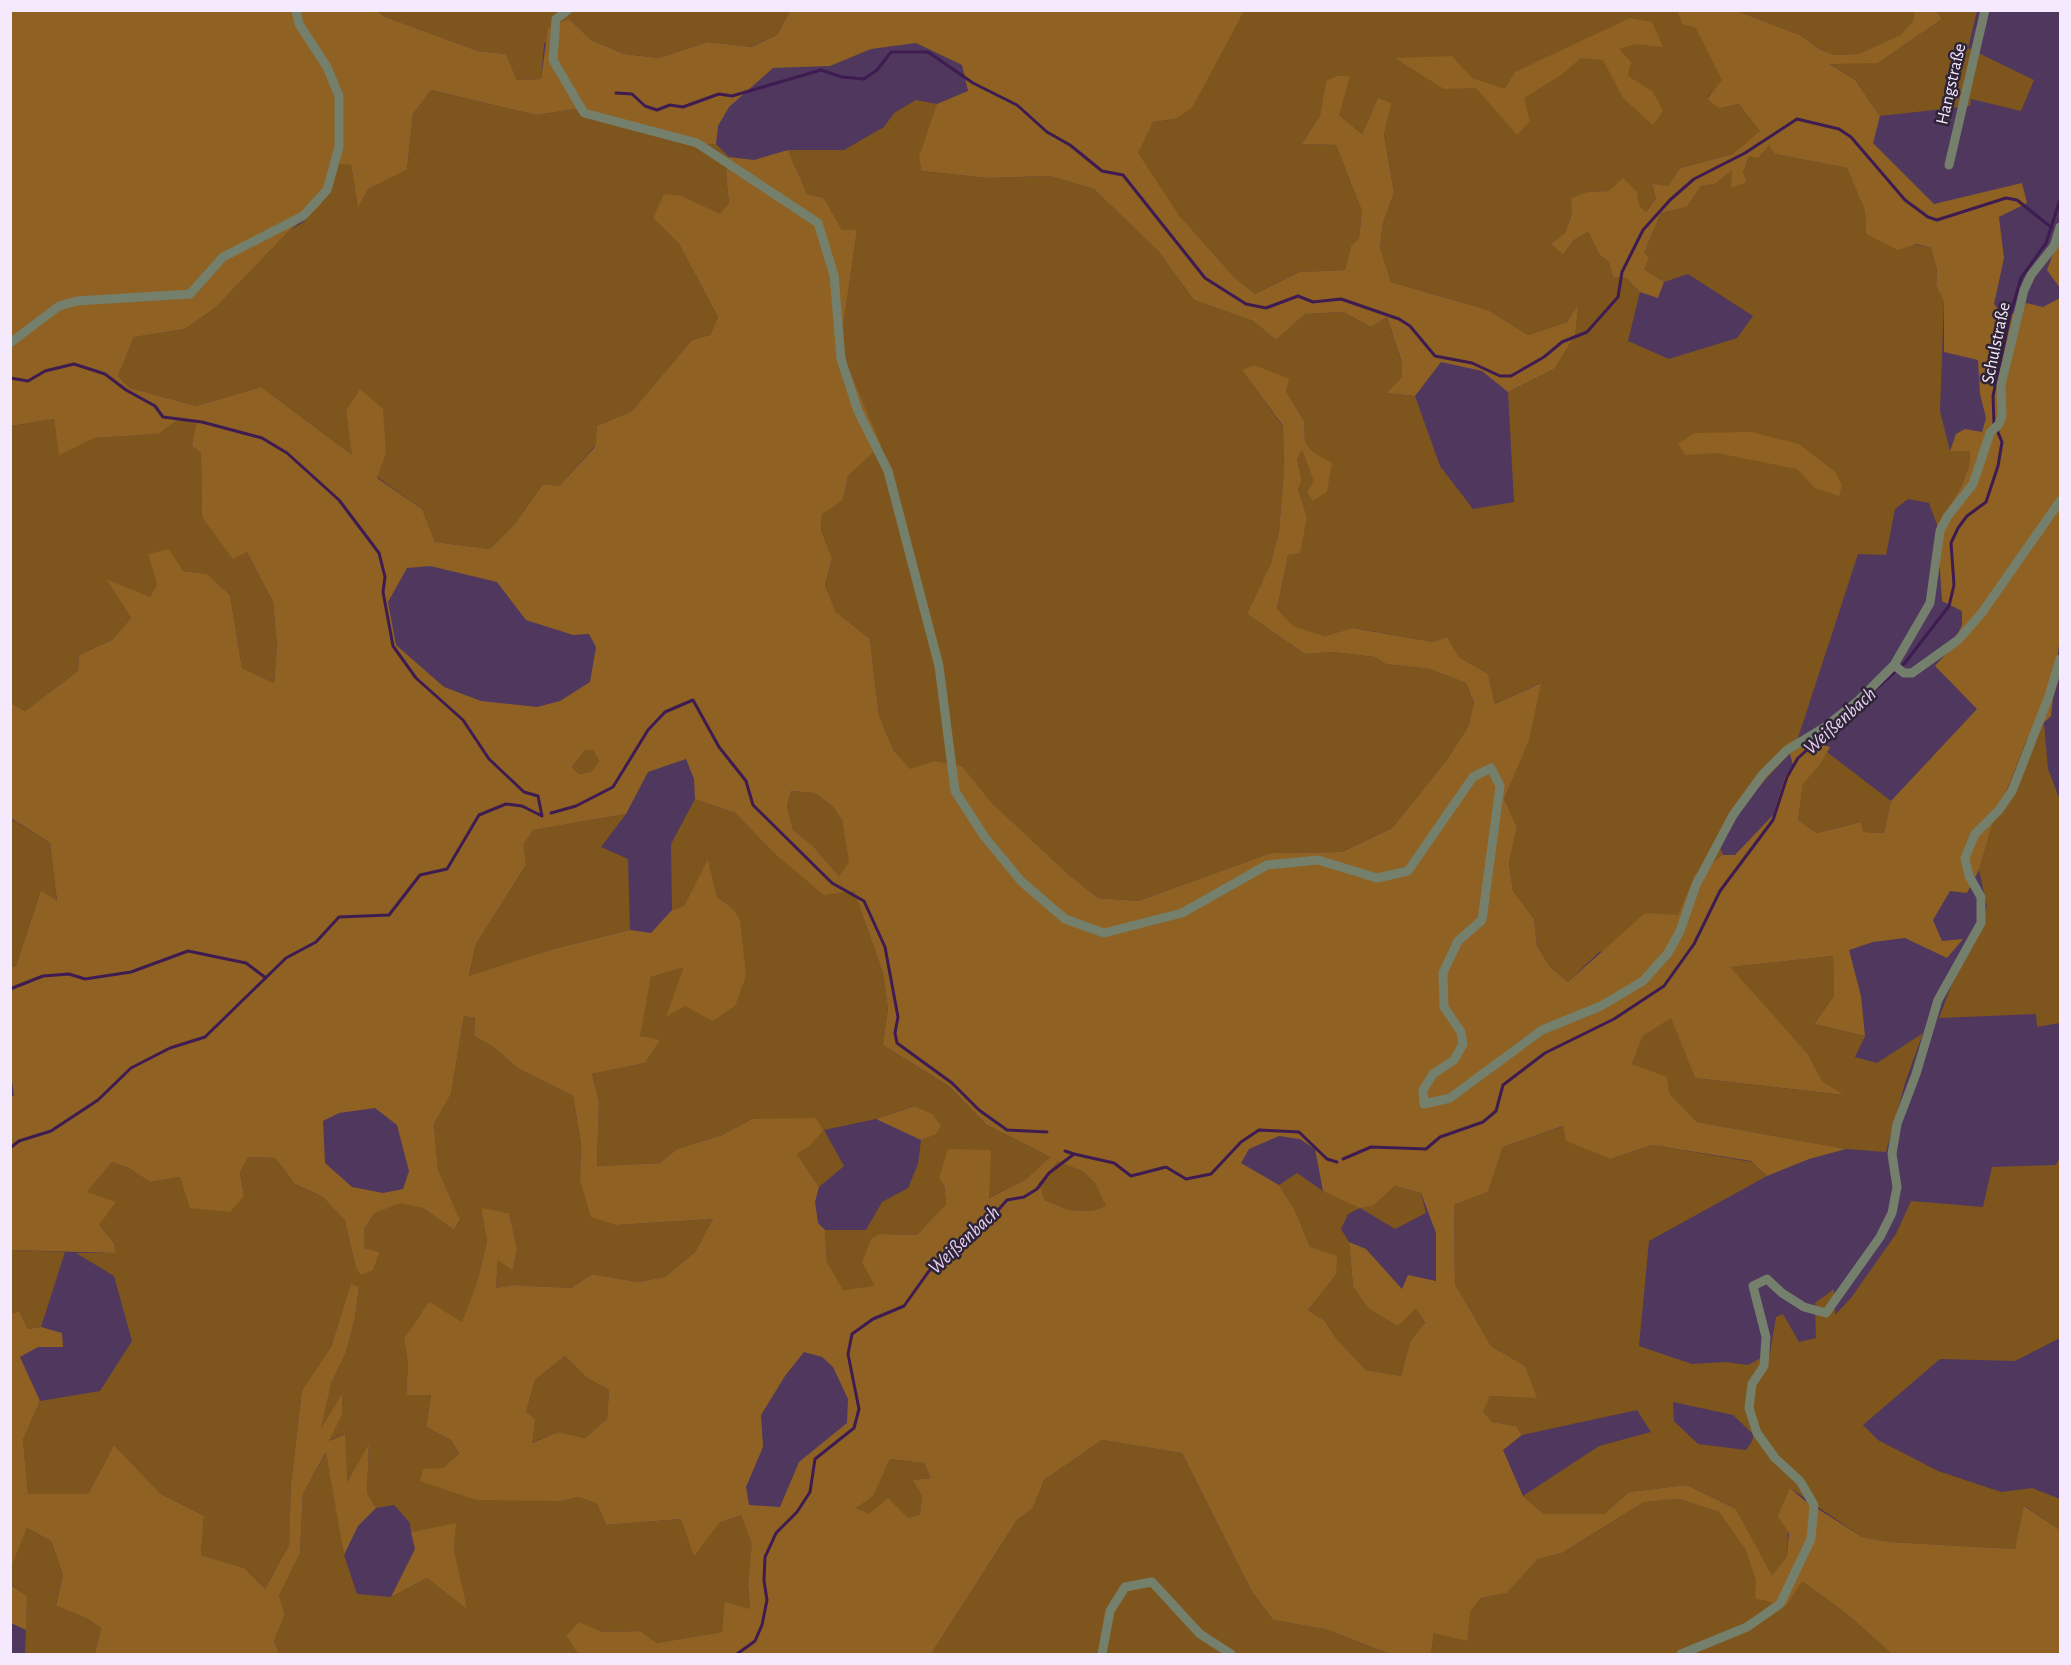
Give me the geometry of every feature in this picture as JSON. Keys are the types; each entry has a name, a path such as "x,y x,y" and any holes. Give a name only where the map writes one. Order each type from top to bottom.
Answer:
{"street":[{"path":"10,343 59,306 77,301 190,294 223,257 303,216 327,190 339,147 339,96 327,67 299,24 296,10"},
{"path":"568,10 556,19 553,60 584,113 697,143 818,223 834,275 841,359 858,411 888,471 939,666 955,791 984,836 1021,881 1065,919 1104,933 1182,913 1267,866 1318,860 1377,878 1408,871 1473,777 1491,768 1500,786 1482,920 1458,941 1443,973 1444,1007 1461,1032 1463,1044 1454,1060 1433,1074 1423,1090 1424,1104 1450,1098 1542,1030 1601,1006 1643,981 1668,953 1701,875 1733,815 1763,774 1787,750 1824,727 1898,668 1912,673 1958,640 1981,614 2061,501"},
{"name":"Hangstraße","path":"1949,165 1985,10"},
{"name":"Schulstraße","path":"1898,668 1930,603 1940,531 1947,517 1973,484 1990,433 1999,424 2002,416 2001,385 2024,290 2031,275 2054,246 2061,227"},
{"path":"1681,1654 1747,1627 1780,1604 1811,1539 1814,1505 1800,1481 1775,1458 1757,1433 1749,1408 1752,1383 1764,1366 1766,1337 1753,1286 1767,1279 1782,1293 1804,1307 1826,1313 1880,1237 1892,1213 1897,1187 1892,1154 1897,1124 1916,1074 1938,1000 1981,923 1981,897 1968,876 1965,858 1975,834 1999,810 2012,791 2061,659"},
{"path":"1102,1654 1110,1611 1125,1587 1152,1582 1200,1634 1231,1654"}],"shaded area":[{"path":"11,11 378,11 383,16 478,51 506,54 517,80 541,79 548,28 569,19 591,40 624,54 659,58 708,42 751,47 777,35 790,11 1244,11 1192,108 1175,119 1153,122 1138,153 1179,215 1235,278 1255,294 1300,272 1345,270 1351,246 1359,238 1362,211 1336,145 1302,144 1320,115 1326,81 1337,76 1350,76 1339,115 1362,134 1378,98 1391,103 1384,134 1394,193 1383,223 1380,248 1391,282 1488,310 1528,335 1567,322 1578,305 1575,335 1554,369 1508,392 1482,371 1441,362 1415,396 1386,393 1402,377 1401,360 1387,317 1371,327 1343,312 1305,314 1276,340 1253,321 1194,300 1159,252 1094,189 1050,176 987,178 922,171 919,157 937,104 968,91 962,65 916,43 871,49 830,66 773,68 729,107 718,126 716,144 688,144 605,122 575,109 536,115 431,90 413,114 407,170 368,189 358,208 351,165 337,164 320,206 289,231 215,308 185,329 134,337 118,376 130,388 196,406 261,387 352,455 346,411 360,389 383,409 386,454 377,478 422,509 435,542 490,549 515,524 543,484 559,486 595,447 597,426 632,411 692,340 710,335 718,317 679,244 653,218 664,194 682,196 720,214 729,203 726,175 729,157 754,160 788,150 807,194 824,198 842,230 857,230 842,334 848,367 881,445 848,476 843,500 822,514 821,530 832,558 825,586 836,612 870,639 879,716 894,751 910,769 935,761 962,766 991,802 1069,875 1098,898 1138,901 1271,853 1342,852 1392,828 1446,761 1468,727 1474,703 1466,683 1430,669 1386,664 1375,657 1333,652 1305,654 1247,614 1271,563 1279,531 1284,469 1283,426 1242,370 1254,365 1289,379 1286,391 1304,421 1305,442 1313,452 1332,463 1327,491 1313,501 1307,492 1314,481 1302,449 1297,460 1302,480 1298,489 1307,517 1300,553 1288,555 1277,609 1293,626 1325,636 1353,628 1433,642 1447,637 1459,657 1488,674 1495,704 1541,683 1529,741 1504,799 1517,827 1509,863 1513,891 1534,919 1537,946 1550,967 1568,982 1645,913 1678,915 1695,874 1723,855 1735,855 1773,815 1785,777 1793,765 1787,743 1798,738 1830,747 1820,764 1803,784 1798,820 1817,833 1860,822 1864,832 1884,833 1891,801 1977,709 1935,666 1951,648 1962,625 1962,611 1942,601 1937,525 1961,487 1969,466 1970,451 1950,451 1956,434 1965,429 1982,432 1986,418 1980,394 1978,360 1944,352 1944,302 1936,285 1937,270 1931,248 1916,244 1898,250 1866,234 1865,211 1847,168 1775,154 1769,145 1758,158 1749,156 1743,173 1747,182 1731,188 1732,170 1715,184 1701,186 1687,207 1661,213 1644,253 1649,258 1644,269 1664,282 1658,298 1640,292 1626,278 1613,277 1609,262 1599,254 1588,232 1574,240 1563,255 1551,244 1565,233 1572,214 1571,198 1588,192 1609,191 1623,178 1637,192 1639,206 1646,212 1656,199 1652,184 1668,186 1680,168 1733,154 1760,131 1739,104 1719,108 1707,99 1722,80 1696,28 1682,24 1677,11 1737,11 1800,35 1819,49 1834,55 1858,54 1901,35 1913,21 1914,11 1936,11 1942,19 1878,63 1830,64 1855,80 1880,116 1873,143 1934,204 2022,183 2027,203 1999,217 2004,258 1994,304 2006,319 2026,303 2043,307 2060,298 2060,635 2051,716 2027,739 1991,829 1979,870 1967,893 1950,891 1933,920 1942,941 1963,939 1947,958 1905,938 1873,942 1849,950 1861,996 1865,1036 1814,1024 1834,996 1833,956 1730,967 1808,1054 1822,1081 1844,1095 1695,1078 1671,1018 1643,1036 1632,1064 1667,1077 1669,1093 1697,1122 1846,1149 1809,1159 1767,1176 1751,1161 1652,1145 1611,1159 1566,1141 1563,1126 1503,1147 1488,1192 1454,1205 1455,1284 1491,1346 1525,1366 1537,1398 1490,1396 1483,1412 1492,1422 1516,1426 1522,1435 1503,1450 1523,1496 1544,1514 1604,1514 1629,1492 1687,1485 1736,1509 1772,1576 1787,1556 1789,1533 1778,1516 1790,1488 1804,1500 1862,1537 1891,1542 2015,1549 2024,1506 2060,1530 2060,1654 1892,1654 1847,1614 1802,1581 1786,1606 1755,1598 1756,1581 1745,1549 1719,1512 1679,1499 1644,1502 1562,1553 1538,1559 1507,1593 1481,1598 1470,1612 1467,1641 1434,1633 1431,1654 1390,1654 1325,1629 1273,1620 1252,1592 1182,1453 1102,1440 1044,1480 1033,1508 1017,1520 931,1654 578,1654 566,1636 579,1622 602,1632 640,1631 657,1643 722,1632 725,1602 750,1609 748,1584 752,1544 741,1515 719,1523 694,1556 681,1519 606,1525 597,1504 579,1497 561,1501 476,1500 420,1481 423,1469 443,1468 459,1454 451,1440 426,1427 431,1395 406,1395 408,1364 404,1339 429,1302 462,1322 477,1282 487,1242 481,1208 509,1213 517,1248 513,1271 498,1260 496,1288 513,1285 571,1288 592,1274 638,1282 665,1277 695,1252 713,1219 616,1225 591,1217 580,1180 581,1144 573,1096 519,1069 492,1046 474,1036 475,1018 464,1016 451,1094 434,1124 438,1170 460,1220 454,1230 423,1208 400,1203 375,1213 364,1229 364,1248 380,1252 373,1270 361,1275 356,1268 345,1221 323,1197 295,1184 275,1158 248,1157 240,1173 244,1196 230,1212 190,1208 180,1177 150,1182 129,1168 112,1162 87,1192 116,1202 99,1225 114,1243 116,1253 11,1250 10,1099 14,1095 10,1067 11,968 16,966 41,890 57,901 50,843 11,818 11,703 25,711 78,671 79,655 112,640 131,618 106,579 150,597 157,584 148,554 169,549 183,571 207,574 230,595 242,668 274,683 277,646 273,602 247,552 233,559 202,517 201,453 192,446 197,421 179,419 158,434 95,438 59,455 54,419 11,426","holes":["430,566 497,582 526,620 573,635 589,634 596,647 590,682 560,701 537,707 481,701 444,687 396,645 388,602 407,568","585,750 593,750 599,761 591,772 579,774 572,767","686,759 694,779 695,799 735,813 775,854 824,895 854,891 883,973 888,1008 883,1045 950,1087 987,1125 1050,1157 1025,1180 989,1198 991,1150 948,1149 939,1178 944,1185 946,1204 917,1235 880,1234 871,1239 862,1262 875,1286 843,1290 827,1262 825,1230 818,1223 815,1202 819,1187 797,1154 810,1146 823,1130 816,1118 752,1119 722,1135 677,1149 660,1163 597,1166 599,1101 592,1074 645,1063 660,1040 640,1036 651,977 684,967 666,1017 685,1006 713,1021 735,1006 746,976 740,920 732,908 717,897 708,859 684,906 672,910 651,933 630,930 553,949 469,976 476,944 526,865 523,845 533,830 626,814 648,772","791,791 815,793 833,807 842,820 849,862 839,876 813,846 793,830 787,806","375,1108 397,1125 409,1171 403,1189 383,1193 352,1187 325,1163 323,1121 339,1113","1279,1136 1300,1139 1315,1149 1323,1191 1360,1208 1374,1205 1395,1186 1421,1193 1436,1233 1436,1281 1408,1275 1402,1289 1366,1249 1349,1242 1353,1286 1368,1308 1398,1326 1416,1308 1425,1323 1410,1342 1401,1376 1366,1370 1335,1337 1325,1321 1308,1310 1336,1275 1337,1256 1310,1247 1295,1210 1279,1185 1241,1163 1249,1149","1058,1161 1082,1171 1095,1183 1106,1206 1092,1211 1069,1210 1045,1200 1039,1183","804,1352 822,1357 833,1367 848,1399 847,1423 799,1462 780,1507 749,1505 746,1487 763,1447 761,1415 785,1376","565,1356 587,1378 609,1390 607,1419 585,1438 558,1432 532,1443 535,1419 526,1412 535,1380","890,1459 924,1463 931,1478 913,1480 922,1496 920,1514 908,1518 888,1498 869,1514 856,1508 873,1496"]},
{"path":"378,11 790,11 777,35 750,47 708,42 659,58 624,54 591,40 569,19 544,44 541,79 517,80 506,54 478,51 383,16"},
{"path":"1244,11 1677,11 1682,24 1696,27 1723,80 1707,98 1719,107 1739,104 1761,131 1733,154 1680,168 1668,186 1652,185 1656,199 1646,212 1609,191 1588,192 1572,214 1565,233 1551,244 1563,255 1574,240 1588,232 1599,254 1609,262 1613,277 1626,278 1640,292 1628,341 1669,359 1737,338 1753,316 1688,274 1664,282 1644,269 1644,253 1661,213 1687,207 1701,186 1715,184 1733,169 1747,182 1743,173 1749,156 1770,145 1775,154 1847,168 1865,211 1866,234 1931,248 1937,270 1936,285 1944,302 1940,411 1950,451 1970,451 1969,466 1961,487 1937,525 1929,503 1908,499 1895,509 1886,555 1858,554 1798,738 1788,743 1789,754 1747,800 1720,847 1723,855 1695,874 1678,916 1598,953 1568,982 1550,967 1537,946 1534,919 1513,891 1509,863 1517,827 1504,799 1529,741 1540,683 1495,704 1488,674 1459,657 1447,637 1433,642 1354,628 1325,636 1292,626 1277,609 1288,555 1307,517 1298,489 1302,480 1297,460 1302,448 1315,481 1327,491 1313,452 1305,442 1304,421 1286,391 1254,365 1243,371 1283,427 1284,469 1279,531 1271,563 1247,614 1305,654 1333,652 1375,657 1386,664 1430,669 1466,683 1474,704 1468,727 1446,761 1392,828 1342,852 1271,853 1138,901 1098,898 1069,875 991,802 962,766 935,761 910,770 894,751 879,716 870,639 836,612 825,587 832,558 821,530 822,513 843,500 848,476 880,445 848,367 842,334 857,230 842,230 824,198 807,194 788,150 844,150 884,127 894,113 916,100 937,104 922,171 987,178 1050,176 1094,189 1159,252 1194,300 1253,321 1276,340 1305,314 1343,312 1371,327 1387,317 1401,361 1402,377 1386,393 1415,396 1440,466 1473,509 1514,502 1508,392 1554,369 1577,307 1567,322 1528,335 1488,310 1391,282 1380,249 1383,223 1394,193 1378,98 1362,134 1339,115 1326,81 1320,115 1302,144 1336,145 1362,211 1359,238 1351,246 1345,270 1300,272 1255,294 1235,278 1179,215 1137,153 1153,122 1175,119 1209,73"},
{"path":"1737,11 1914,11 1913,21 1902,35 1858,54 1834,55 1819,49 1800,35"},
{"path":"1936,11 1977,11 1968,48 2034,80 2021,111 1971,99 1970,106 1880,116 1855,80 1829,63 1878,63 1942,19"},
{"path":"1630,18 1652,22 1663,47 1635,44 1619,49 1631,62 1628,76 1653,92 1663,111 1653,125 1623,98 1603,60 1581,58 1561,75 1524,98 1530,121 1517,135 1476,88 1444,89 1395,58 1452,56 1472,78 1505,89 1515,72"},
{"path":"431,90 536,115 575,109 605,122 688,144 716,144 729,157 726,175 729,203 720,215 682,196 653,218 679,244 718,317 710,335 692,340 632,411 597,426 595,446 559,486 543,484 515,524 490,549 435,542 422,509 377,477 386,454 346,411 353,456 261,387 196,406 130,388 118,376 134,337 185,329 215,308 289,231 305,221 337,163 351,165 358,207 368,189 407,170 413,114"},
{"path":"2060,235 2060,288 2047,270"},
{"path":"54,419 60,454 95,438 157,434 179,419 198,421 192,446 201,453 202,517 247,552 273,602 277,646 274,683 242,668 230,595 207,574 183,571 157,584 150,597 107,580 131,618 112,640 79,655 78,671 25,711 11,703 11,426"},
{"path":"1751,432 1799,444 1835,472 1842,485 1839,496 1815,488 1797,469 1717,453 1686,455 1678,444 1694,433"},
{"path":"2044,723 2048,769 2060,800 2060,1023 2037,1027 2036,1014 1939,1018 1952,984 1979,935 1987,906 1979,870 1991,829 2027,739"},
{"path":"585,750 593,750 599,761 591,772 579,774 572,767"},
{"path":"1827,752 1891,801 1884,833 1864,832 1859,822 1817,833 1798,820 1803,784"},
{"path":"791,791 815,793 833,807 842,820 850,862 839,876 813,846 793,830 787,806"},
{"path":"695,799 735,813 775,854 854,891 883,973 888,1008 883,1045 950,1087 987,1125 1050,1157 1025,1180 988,1198 944,1185 946,1204 917,1235 880,1234 875,1287 842,1290 827,1262 825,1230 866,1230 882,1202 908,1188 918,1164 921,1140 935,1135 913,1106 876,1119 824,1130 844,1166 819,1187 797,1154 810,1146 752,1119 722,1135 677,1149 660,1163 597,1166 599,1101 592,1074 645,1063 659,1041 639,1036 651,977 685,966 667,1016 732,908 717,897 708,860 684,906 672,910 671,844"},
{"path":"626,814 601,847 628,859 630,930 553,949 469,977 476,944 526,865 522,845 533,830"},
{"path":"10,818 50,843 57,902 41,890 16,966 11,968"},
{"path":"1833,956 1834,996 1814,1024 1865,1036 1855,1057 1877,1063 1923,1033 1905,1083 1886,1152 1846,1149 1697,1122 1669,1093 1632,1064 1643,1036 1671,1017 1695,1078 1843,1095 1822,1081 1808,1054 1729,967"},
{"path":"464,1016 475,1018 474,1036 492,1046 519,1069 573,1096 581,1144 580,1180 617,1225 713,1219 695,1252 665,1277 638,1282 592,1274 571,1288 513,1285 496,1288 498,1259 513,1271 517,1248 509,1213 481,1209 487,1242 477,1282 462,1323 404,1339 408,1364 406,1395 431,1395 426,1427 451,1440 459,1455 443,1468 561,1501 579,1497 597,1504 606,1525 681,1519 719,1523 741,1515 753,1544 748,1584 750,1609 722,1632 657,1643 640,1631 602,1632 579,1623 566,1636 578,1654 280,1654 274,1641 285,1614 279,1596 300,1553 303,1494 327,1451 344,1555 357,1594 391,1597 427,1578 466,1608 454,1549 455,1524 411,1532 410,1523 394,1505 376,1508 367,1493 369,1446 346,1483 344,1434 328,1441 342,1415 342,1396 320,1432 331,1384 346,1352 355,1318 359,1288 351,1285 331,1347 302,1390 291,1483 289,1545 265,1589 244,1568 201,1555 204,1516 161,1494 114,1445 88,1494 28,1495 23,1440 40,1401 100,1391 132,1341 114,1276 76,1253 116,1253 114,1243 99,1225 86,1193 112,1162 129,1168 150,1182 180,1177 244,1196 240,1173 248,1157 275,1158 295,1184 323,1197 345,1221 356,1268 361,1274 373,1270 380,1252 363,1248 364,1229 375,1213 399,1202 423,1208 454,1230 460,1221 438,1170 434,1124 451,1094"},
{"path":"914,1106 932,1114 941,1126 935,1135 921,1140 876,1119"},
{"path":"1564,1126 1611,1159 1652,1145 1752,1162 1767,1176 1649,1241 1639,1346 1692,1364 1726,1362 1748,1365 1770,1353 1776,1317 1783,1314 1799,1342 1816,1338 1815,1303 1834,1289 1835,1315 1851,1298 1896,1234 1911,1201 1983,1207 1992,1167 2056,1165 2060,1157 2060,1338 2015,1361 1940,1359 1863,1425 1878,1440 1938,1471 2001,1492 2032,1488 2060,1499 2060,1530 2025,1506 2015,1549 1891,1542 1862,1537 1790,1488 1787,1556 1772,1577 1736,1509 1687,1485 1629,1492 1604,1514 1544,1514 1523,1496 1599,1446 1651,1432 1637,1410 1522,1435 1516,1426 1492,1422 1482,1413 1490,1396 1536,1397 1525,1366 1491,1346 1455,1284 1454,1205 1488,1192 1503,1147","holes":["1673,1402 1733,1415 1754,1435 1746,1450 1698,1444 1674,1421"]},
{"path":"1058,1160 1082,1171 1095,1183 1107,1206 1092,1211 1069,1210 1045,1200 1039,1183"},
{"path":"1297,1173 1323,1191 1374,1205 1395,1186 1421,1193 1426,1213 1395,1229 1360,1208 1348,1214 1341,1229 1349,1242 1353,1286 1416,1307 1425,1324 1410,1342 1401,1376 1366,1370 1335,1337 1325,1321 1308,1310 1336,1275 1310,1247 1295,1210 1279,1185"},
{"path":"11,1250 65,1252 41,1327 28,1329 19,1311 11,1314"},
{"path":"351,1284 359,1287 355,1318 346,1352 331,1384 321,1429 342,1394 342,1415 329,1441 345,1434 347,1482 369,1444 367,1493 376,1508 358,1526 344,1555 326,1452 303,1494 300,1553 279,1596 285,1614 274,1641 280,1654 92,1654 95,1653 101,1628 88,1619 56,1605 63,1575 51,1541 27,1528 11,1567 11,1314 19,1311 28,1329 41,1327 62,1333 63,1347 38,1347 20,1357 40,1401 23,1440 28,1494 88,1494 114,1445 161,1494 204,1516 201,1555 244,1568 265,1589 289,1545 291,1483 302,1390 331,1347"},
{"path":"565,1356 587,1378 609,1390 607,1419 585,1438 558,1432 531,1443 526,1412 535,1380"},
{"path":"1102,1440 1182,1453 1252,1592 1273,1620 1325,1629 1390,1654 931,1654 1017,1520 1033,1508 1044,1480"},
{"path":"890,1459 924,1463 931,1478 914,1480 922,1496 920,1514 908,1518 869,1515 856,1508 873,1495"},
{"path":"1679,1499 1719,1512 1745,1549 1756,1581 1801,1580 1847,1614 1892,1654 1431,1654 1434,1633 1470,1612 1481,1598 1507,1593 1538,1559 1562,1553 1644,1502"},
{"path":"456,1523 454,1549 467,1609 427,1578 391,1597 415,1549 411,1532"},
{"path":"27,1528 51,1541 63,1575 56,1604 88,1619 101,1628 95,1653 25,1654 27,1596 11,1584 10,1567"},
{"path":"10,1584 27,1596 26,1630 11,1623"}],"waterway":[{"path":"616,93 632,94 645,106 657,110 670,105 683,107 719,94 732,96 821,70 842,77 864,79 877,70 891,52 928,52 973,83 1017,105 1047,132 1070,145 1102,171 1123,175 1205,278 1246,304 1266,308 1298,296 1313,302 1341,299 1399,319 1410,326 1435,356 1472,363 1500,376 1511,376 1544,357 1562,342 1587,332 1618,297 1622,272 1643,230 1670,200 1694,179 1745,153 1797,119 1839,129 1851,137 1905,200 1928,217 1937,220 2006,198 2017,200 2052,228"},
{"name":"Weißenbach","path":"1994,424 1993,396 2011,312 2021,278 2046,243 2060,200"},
{"path":"10,378 28,381 45,371 74,364 105,374 126,390 155,406 163,417 202,422 262,438 287,453 339,500 379,553 385,577 383,592 393,646 416,678 463,720 489,759 524,792 538,796 542,816"},
{"name":"Weißenbach","path":"1343,1159 1371,1147 1426,1149 1440,1137 1483,1122 1496,1111 1503,1085 1545,1053 1614,1019 1664,986 1694,944 1720,891 1773,820 1787,777 1798,758 1904,664 1949,606 1954,585 1951,543 1967,516 1986,502 1998,466 2002,442 1997,430"},
{"path":"551,813 576,806 613,787 648,730 665,712 693,700 719,747 746,781 753,805 832,883 864,901 885,947 898,1017 895,1033 897,1043 952,1083 979,1110 1007,1130 1047,1132"},
{"path":"10,1148 19,1141 51,1131 98,1100 131,1068 170,1048 205,1037 286,958 316,942 339,917 389,915 420,875 447,869 479,815 506,804 522,806 542,816"},
{"path":"10,989 43,976 69,974 85,979 131,972 188,951 246,963 266,978"},
{"name":"Weißenbach","path":"737,1654 755,1641 762,1625 767,1600 764,1581 765,1557 776,1533 797,1512 810,1492 815,1459 854,1428 859,1409 848,1354 852,1334 873,1319 904,1306 929,1271 985,1225 1007,1200 1024,1197 1037,1189 1049,1173 1074,1154 1114,1163 1131,1176 1166,1167 1186,1179 1211,1174 1241,1142 1259,1130 1299,1132 1327,1159 1337,1162"},
{"name":"Weißenbach","path":"1065,1151 1074,1154"}]}
